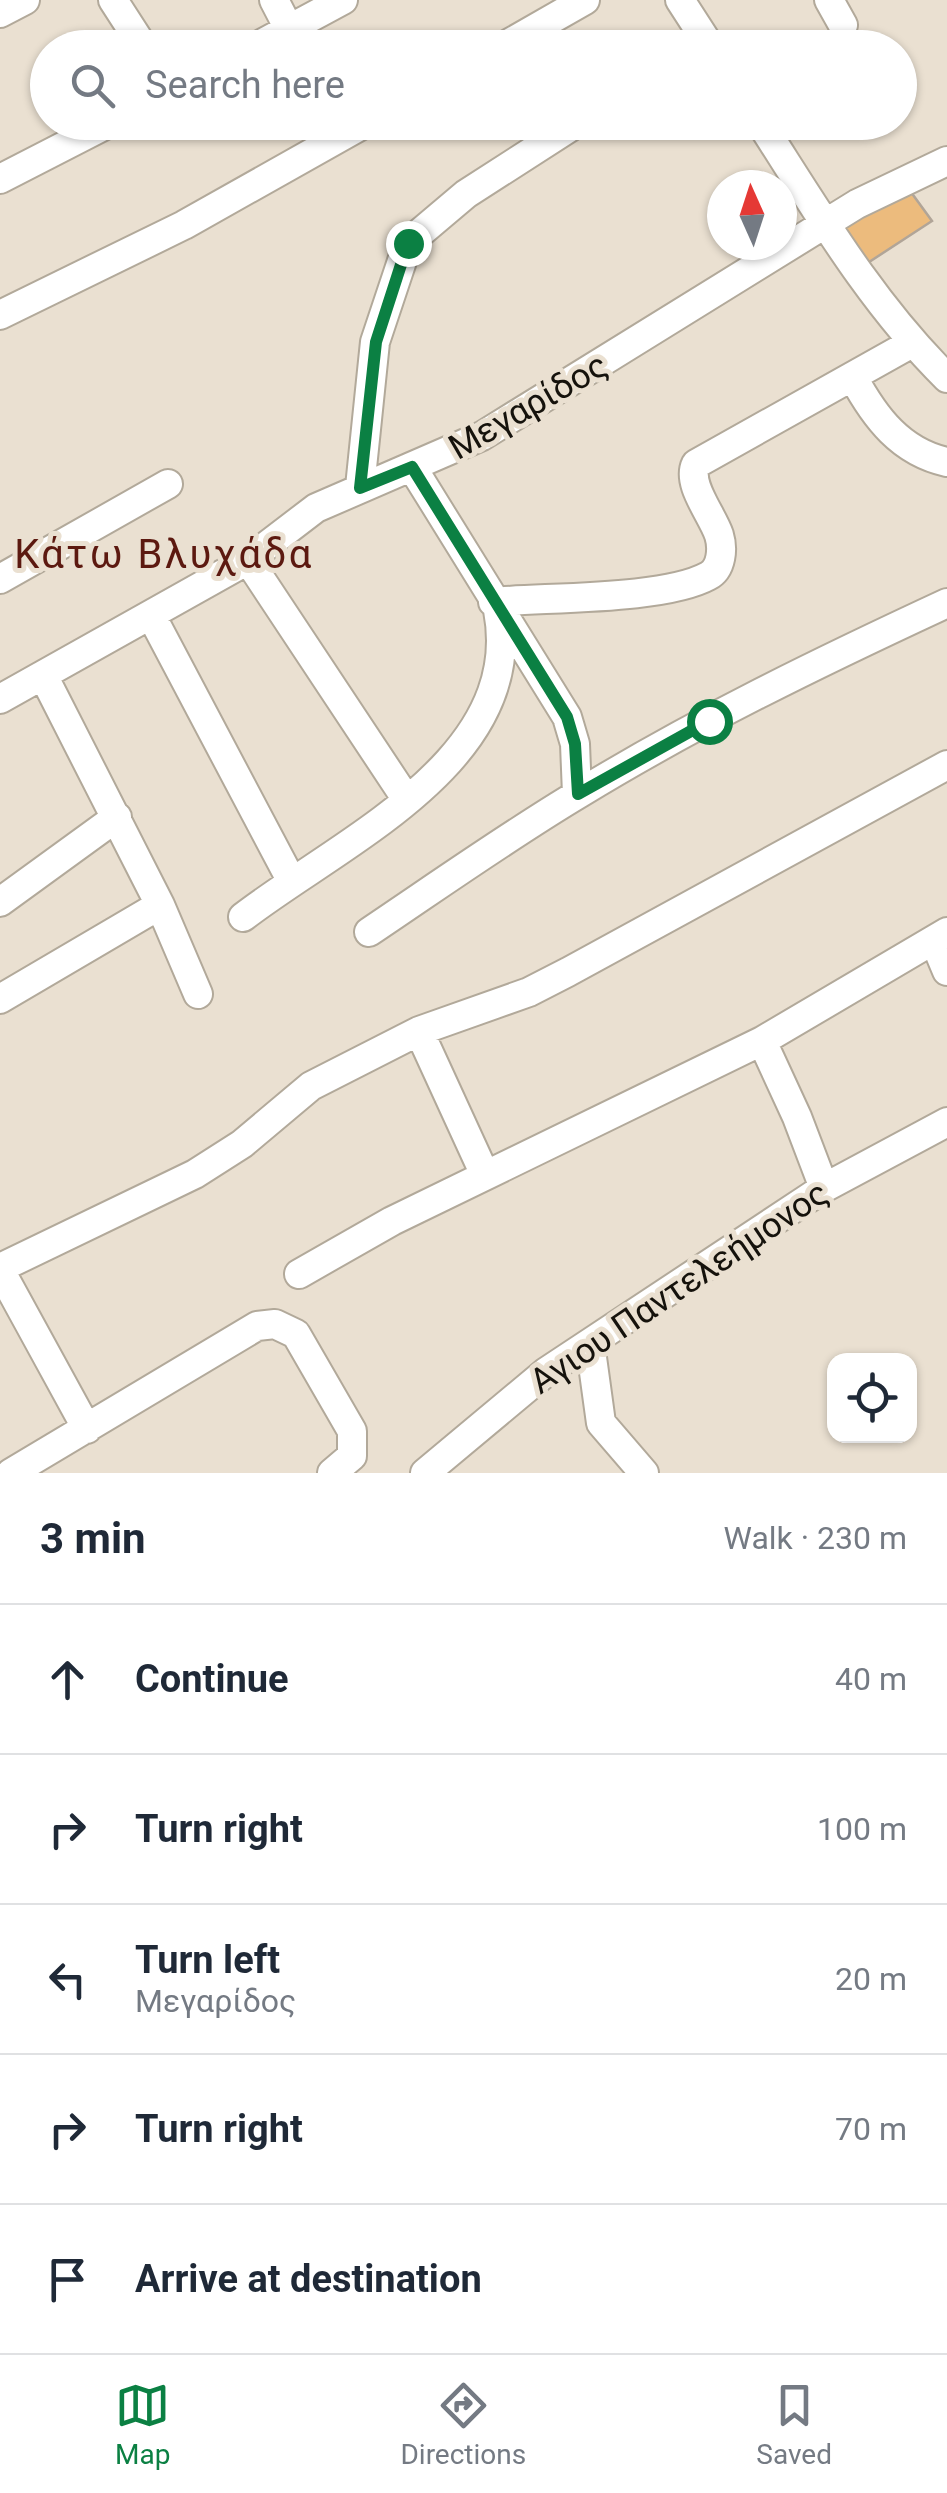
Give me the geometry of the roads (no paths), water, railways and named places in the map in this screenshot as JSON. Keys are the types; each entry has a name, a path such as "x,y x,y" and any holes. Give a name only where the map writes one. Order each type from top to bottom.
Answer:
{"street":[{"path":"0,12 26,0"},
{"path":"113,0 132,30"},
{"path":"274,0 289,29 343,0"},
{"path":"532,30 585,0"},
{"path":"680,0 700,30"},
{"path":"0,179 76,140"},
{"path":"0,314 184,224 336,140"},
{"path":"360,488 376,342 408,243 466,194 550,140"},
{"path":"772,140 856,271 912,343 947,378"},
{"name":"Μεγαρίδος","path":"0,699 248,560 316,508 482,436 826,222 947,161"},
{"path":"496,606 642,591 711,575 720,564 720,538 694,480 696,464 912,343"},
{"path":"853,377 902,444 921,456 947,462"},
{"path":"412,467 567,717 575,744 578,794"},
{"path":"0,579 168,484"},
{"path":"248,560 408,800"},
{"path":"370,932 578,794 799,673 947,603"},
{"path":"242,917 408,800 462,751 484,711 500,663 503,635 496,606"},
{"path":"151,615 292,880"},
{"path":"44,675 160,906 198,994"},
{"path":"87,1429 0,1269 195,1174 242,1144 311,1086 419,1031 528,992 568,972 947,765"},
{"path":"0,902 116,817"},
{"path":"0,999 160,906"},
{"path":"299,1274 485,1176 762,1041 941,936 947,970"},
{"path":"419,1031 485,1176"},
{"path":"762,1041 798,1117 824,1188"},
{"name":"Αγιου Παντελεήμονος","path":"426,1473 546,1372 824,1188 947,1122"},
{"path":"11,1473 257,1326 275,1324 296,1334 352,1431 352,1456 332,1473"},
{"path":"590,1343 601,1423 644,1473"}],"district":[{"name":"Κάτω Βλυχάδα","path":"164,554"}]}
